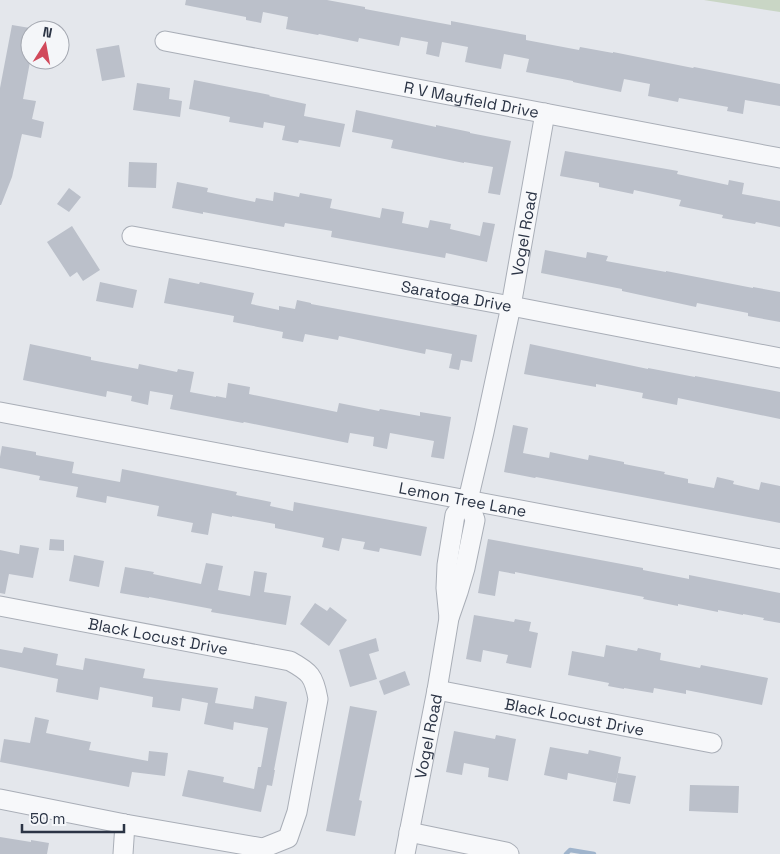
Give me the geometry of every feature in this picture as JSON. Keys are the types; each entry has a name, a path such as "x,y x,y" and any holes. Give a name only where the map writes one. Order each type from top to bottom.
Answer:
{"street":[{"name":"R V Mayfield Drive","path":"165,41 780,158"},
{"name":"Vogel Road","path":"405,854 438,690 448,618 447,565 455,515 468,500 484,432 511,306 545,113"},
{"name":"Saratoga Drive","path":"132,236 780,358"},
{"name":"Lemon Tree Lane","path":"0,412 780,559"},
{"name":"Black Locust Drive","path":"0,606 290,661 307,670 316,686 318,699 297,812 288,838 263,848 125,824"},
{"name":"Black Locust Drive","path":"438,690 712,743"},
{"path":"0,799 125,824 123,854"},
{"path":"409,832 434,846 506,852 509,854"}],"green space":[{"path":"704,0 780,0 780,12"}],"building":[{"path":"186,0 327,0 451,25 451,21 526,35 526,40 579,50 580,47 613,52 780,84 780,106 745,100 743,114 727,111 728,107 679,98 678,102 648,96 650,84 624,79 621,92 526,72 529,59 504,54 501,69 465,62 468,47 442,42 439,57 426,54 428,42 401,37 399,46 359,38 358,42 286,29 288,17 263,12 261,23 246,20 246,17 185,5"},
{"path":"12,25 20,26 20,70 28,70 23,99 36,101 32,119 44,122 41,138 22,134 12,177 1,205 0,205 0,88"},
{"path":"119,45 125,77 102,81 96,49"},
{"path":"194,80 306,104 304,116 345,124 340,147 299,140 298,143 282,140 285,126 264,122 263,128 229,122 230,117 189,109"},
{"path":"137,83 170,88 169,99 182,101 180,117 133,110"},
{"path":"356,110 511,141 500,195 488,193 493,167 391,148 393,140 352,132"},
{"path":"565,151 678,171 677,174 728,185 729,180 744,183 742,194 780,201 780,227 722,218 723,215 679,206 681,200 634,190 633,194 599,187 599,183 560,176"},
{"path":"129,162 157,163 156,188 128,187"},
{"path":"177,182 208,188 207,192 255,202 256,198 273,201 274,192 299,197 300,193 332,199 330,208 380,218 382,208 404,212 402,223 428,228 430,220 451,224 450,229 480,236 483,222 495,224 487,262 446,253 445,258 331,237 332,231 285,223 284,227 172,208"},
{"path":"69,188 81,197 69,212 57,204"},
{"path":"72,226 100,270 83,281 77,272 70,277 47,242"},
{"path":"545,250 586,258 587,252 608,256 606,261 780,292 780,322 748,316 748,313 697,303 696,307 622,291 622,289 541,273"},
{"path":"169,278 254,293 251,304 279,310 279,306 295,309 297,300 477,335 472,362 461,360 459,370 449,368 452,354 426,349 425,354 339,336 338,340 305,334 303,342 282,338 283,332 233,322 234,316 164,303"},
{"path":"100,282 137,290 133,308 96,301"},
{"path":"30,344 91,357 91,360 138,369 139,364 177,372 178,369 194,372 190,392 216,397 226,398 228,383 250,387 249,394 337,412 339,403 379,411 380,409 420,416 420,412 451,417 444,459 431,457 434,441 390,433 387,449 373,446 374,437 350,433 348,443 170,409 173,395 150,391 148,405 131,401 132,396 107,391 106,397 23,380"},
{"path":"530,344 648,369 780,392 780,419 678,398 677,405 642,398 643,393 524,374"},
{"path":"513,425 528,428 523,453 549,458 550,452 588,460 589,455 665,472 664,474 688,479 688,483 714,488 717,477 734,481 733,484 759,490 761,482 780,486 780,523 504,472"},
{"path":"2,446 36,452 36,455 74,462 72,473 120,482 122,469 237,492 236,495 271,502 270,506 293,511 294,502 427,527 421,556 380,548 379,552 363,549 365,542 342,538 339,551 322,547 324,538 275,528 275,524 212,513 208,535 191,532 193,523 157,516 159,506 107,496 106,503 76,497 78,487 39,480 40,476 0,468"},
{"path":"50,539 64,540 64,551 49,550"},
{"path":"488,539 643,568 643,570 689,579 689,575 780,593 780,623 743,614 718,610 718,612 678,604 678,606 643,599 644,597 515,572 515,574 499,571 495,596 478,593"},
{"path":"20,545 39,548 33,578 9,574 5,594 0,593 0,550 19,554"},
{"path":"74,555 104,561 99,587 69,581"},
{"path":"206,563 223,566 218,590 250,596 254,571 267,573 264,592 291,596 286,625 211,612 212,609 120,593 125,567 201,584"},
{"path":"315,603 327,611 330,607 347,620 329,646 300,624"},
{"path":"474,615 514,622 515,619 531,622 529,631 538,633 531,668 506,663 508,655 483,650 481,662 466,659"},
{"path":"376,638 379,651 369,654 377,679 350,687 339,650"},
{"path":"606,645 637,651 638,648 661,653 660,660 700,668 701,665 768,678 762,705 686,690 686,694 654,688 653,693 624,689 608,686 609,683 568,675 572,651 604,657"},
{"path":"24,647 58,654 56,665 83,670 85,658 145,669 143,678 218,688 215,703 253,709 255,696 287,702 272,786 267,785 261,812 182,796 188,770 224,777 223,782 254,789 258,767 261,767 268,728 234,722 233,730 204,724 208,703 182,698 180,711 152,707 153,697 100,687 98,700 56,692 58,679 0,667 0,649 22,653"},
{"path":"405,671 410,685 384,695 379,681"},
{"path":"350,706 377,711 359,800 362,801 355,836 326,831"},
{"path":"35,717 49,720 46,733 91,742 89,750 148,761 149,751 168,753 165,776 132,772 129,787 0,762 4,739 30,743"},
{"path":"454,731 495,739 496,735 516,739 508,781 488,777 489,768 464,763 462,775 446,772"},
{"path":"550,747 588,754 589,750 621,757 616,783 568,773 567,780 544,775"},
{"path":"618,773 636,776 630,804 613,801"},
{"path":"690,785 739,786 738,813 689,811"},
{"path":"0,837 49,843 47,854 0,854"}],"waterway":[{"path":"566,854 570,850 594,854"}]}
